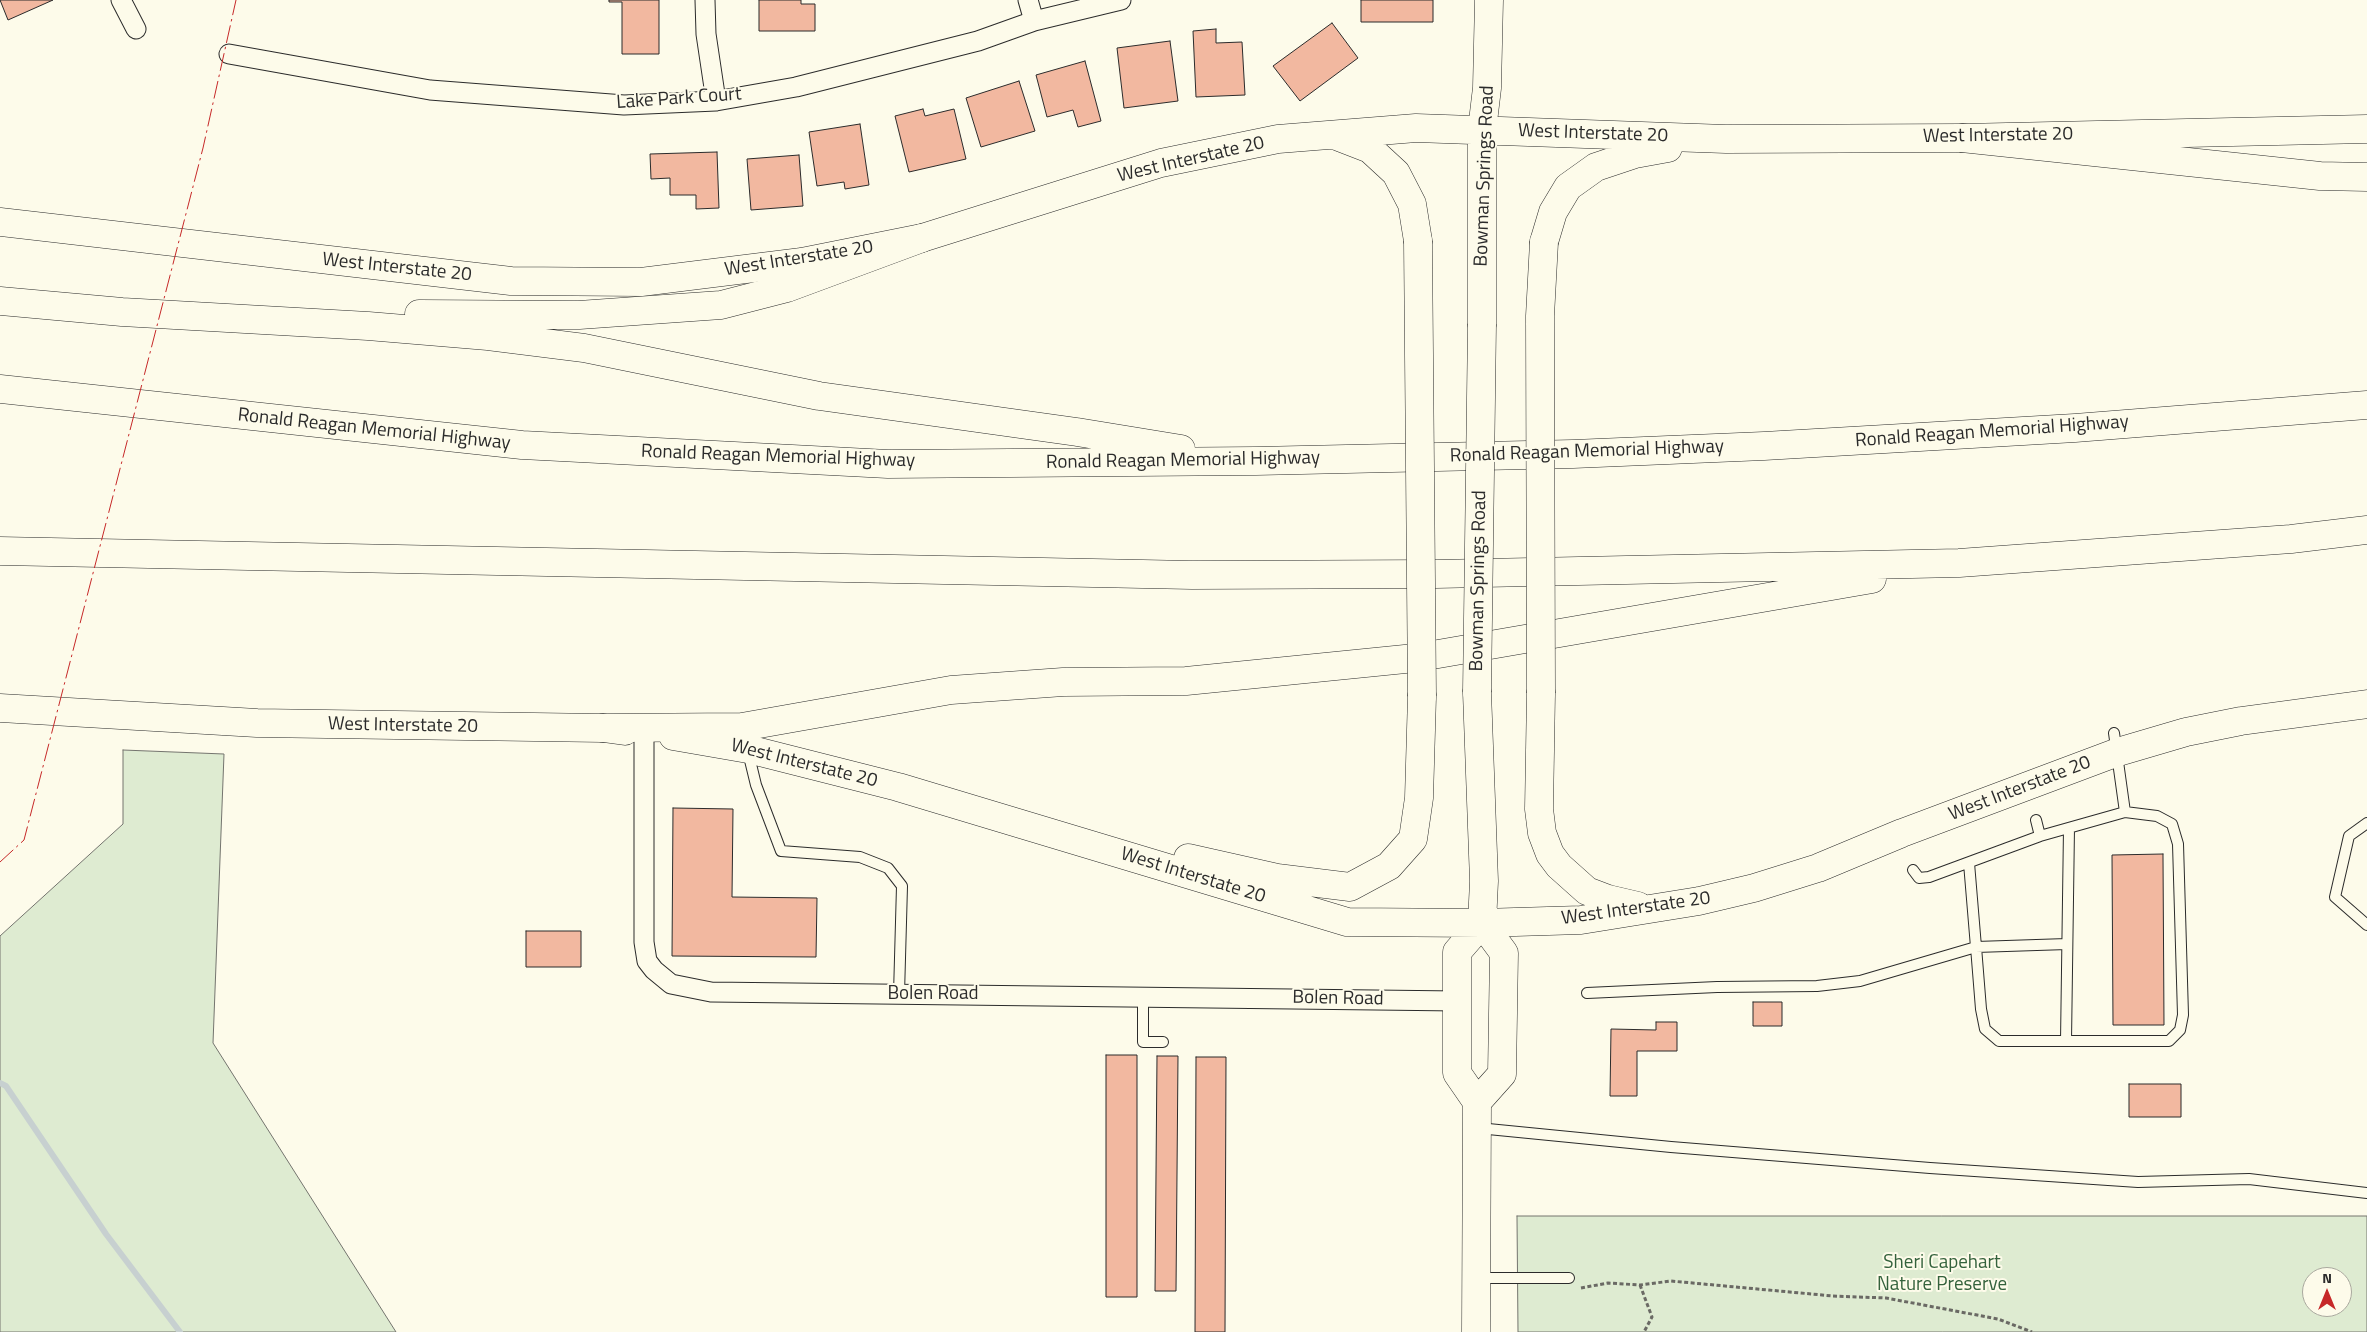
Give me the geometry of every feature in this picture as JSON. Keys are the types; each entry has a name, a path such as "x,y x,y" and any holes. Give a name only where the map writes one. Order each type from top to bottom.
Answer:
{"main road":[{"name":"Bowman Springs Road","path":"1482,923 1484,881 1477,692 1482,324 1482,130 1487,88 1489,0"},
{"name":"West Interstate 20","path":"0,222 511,281 641,282 802,262 922,238 1161,163 1278,139 1416,128 1726,139 1962,138 2367,129"},
{"path":"1119,854 1195,858 1277,878 1350,887 1389,866 1413,839 1419,798 1422,696 1418,241 1412,204 1396,173 1370,148 1333,135"},
{"path":"1962,138 2320,176 2367,178"},
{"path":"1651,909 1608,899 1587,891 1559,866 1550,854 1542,832 1539,809 1541,693 1540,316 1544,242 1552,212 1568,187 1596,167 1635,154 1726,139"},
{"path":"260,320 422,313 579,315 721,305 787,288 922,238"},
{"path":"0,301 122,312 423,330 584,348 819,396 1077,432 1256,461"},
{"name":"Ronald Reagan Memorial Highway","path":"0,389 103,402 522,445 888,464 1256,461 1573,454 1764,446 2075,428 2367,405"},
{"path":"2316,409 2367,400"},
{"path":"0,551 1192,575 1446,573 1959,563 2291,538 2367,530"},
{"path":"603,728 742,727 951,690 1063,682 1186,681 1415,658 1959,563"},
{"name":"West Interstate 20","path":"0,708 257,723 603,728 701,739 898,787 1347,922 1482,923 1581,920 1699,901 1754,888 1818,868 2116,742 2186,732 2241,721 2367,704"},
{"path":"1476,1332 1477,1115 1456,1073 1458,952 1482,923 1504,953 1502,1074 1477,1115"}],"street":[{"path":"122,0 136,29"},
{"path":"705,0 706,34 716,101"},
{"path":"1028,0 1034,21"},
{"name":"Lake Park Court","path":"229,54 430,90 624,105 716,101 796,87 978,41 1034,21 1121,0"},
{"name":"Bolen Road","path":"644,733 644,942 647,961 654,970 671,984 711,992 1458,1001"}],"lane":[{"path":"2116,742 2125,812"},
{"path":"748,749 756,786 781,851 860,857 888,868 902,886 899,994"},
{"path":"1913,870 1916,876 1923,878 2040,836 2125,812 2157,816 2172,824 2178,844 2183,1015 2180,1030 2169,1041 1999,1041 1985,1029 1969,863"},
{"path":"2036,820 2040,836"},
{"path":"2367,823 2349,836 2335,898 2367,925"},
{"path":"2066,1041 2069,828"},
{"path":"1587,993 1717,987 1817,986 1860,981 1976,947 2067,944"},
{"path":"1143,996 1143,1042 1163,1042"},
{"path":"1477,1115 1671,1147 1930,1168 2138,1182 2249,1179 2367,1193"},
{"path":"1476,1278 1569,1278"}],"path":[{"path":"1573,1290 1608,1283 1640,1285 1679,1281 1834,1296 1886,1298 1998,1319 2032,1332"},
{"path":"1640,1285 1652,1317 1644,1332"}],"green space":[{"path":"123,750 224,754 213,1043 396,1332 0,1332 0,936 123,824"},
{"name":"Sheri Capehart Nature Preserve","path":"1517,1216 2367,1216 2367,1332 1518,1332"}],"building":[{"path":"0,0 53,0 8,20"},
{"path":"609,0 659,0 659,54 622,54 622,2 609,2"},
{"path":"759,0 801,0 801,4 815,4 815,31 759,31"},
{"path":"1361,0 1433,0 1433,22 1361,22"},
{"path":"1332,23 1358,58 1300,101 1273,66"},
{"path":"1216,29 1216,43 1242,42 1245,95 1196,97 1193,31"},
{"path":"1170,41 1178,101 1124,108 1117,48"},
{"path":"1085,61 1101,121 1078,127 1073,110 1047,117 1036,75"},
{"path":"1019,81 1035,131 981,147 966,98"},
{"path":"923,109 925,116 954,109 966,159 909,172 895,116"},
{"path":"860,124 869,185 845,189 844,182 817,186 809,132"},
{"path":"717,152 719,208 696,209 696,195 670,195 670,178 651,179 650,154"},
{"path":"799,155 803,206 751,210 747,159"},
{"path":"673,808 733,809 732,897 817,898 816,957 672,956"},
{"path":"2163,854 2164,1025 2113,1025 2112,855"},
{"path":"526,931 581,931 581,967 526,967"},
{"path":"1753,1002 1782,1002 1782,1026 1753,1026"},
{"path":"1656,1022 1677,1022 1677,1051 1637,1051 1637,1096 1610,1096 1611,1029 1656,1030"},
{"path":"1106,1055 1137,1055 1137,1297 1106,1297"},
{"path":"1157,1056 1178,1056 1176,1291 1155,1291"},
{"path":"1196,1057 1226,1057 1225,1332 1195,1332"},
{"path":"2129,1084 2181,1084 2181,1117 2129,1117"}],"waterway":[{"path":"0,1083 6,1086 106,1234 180,1332"}],"power":[{"path":"0,862 24,840 203,148 236,0"}]}
